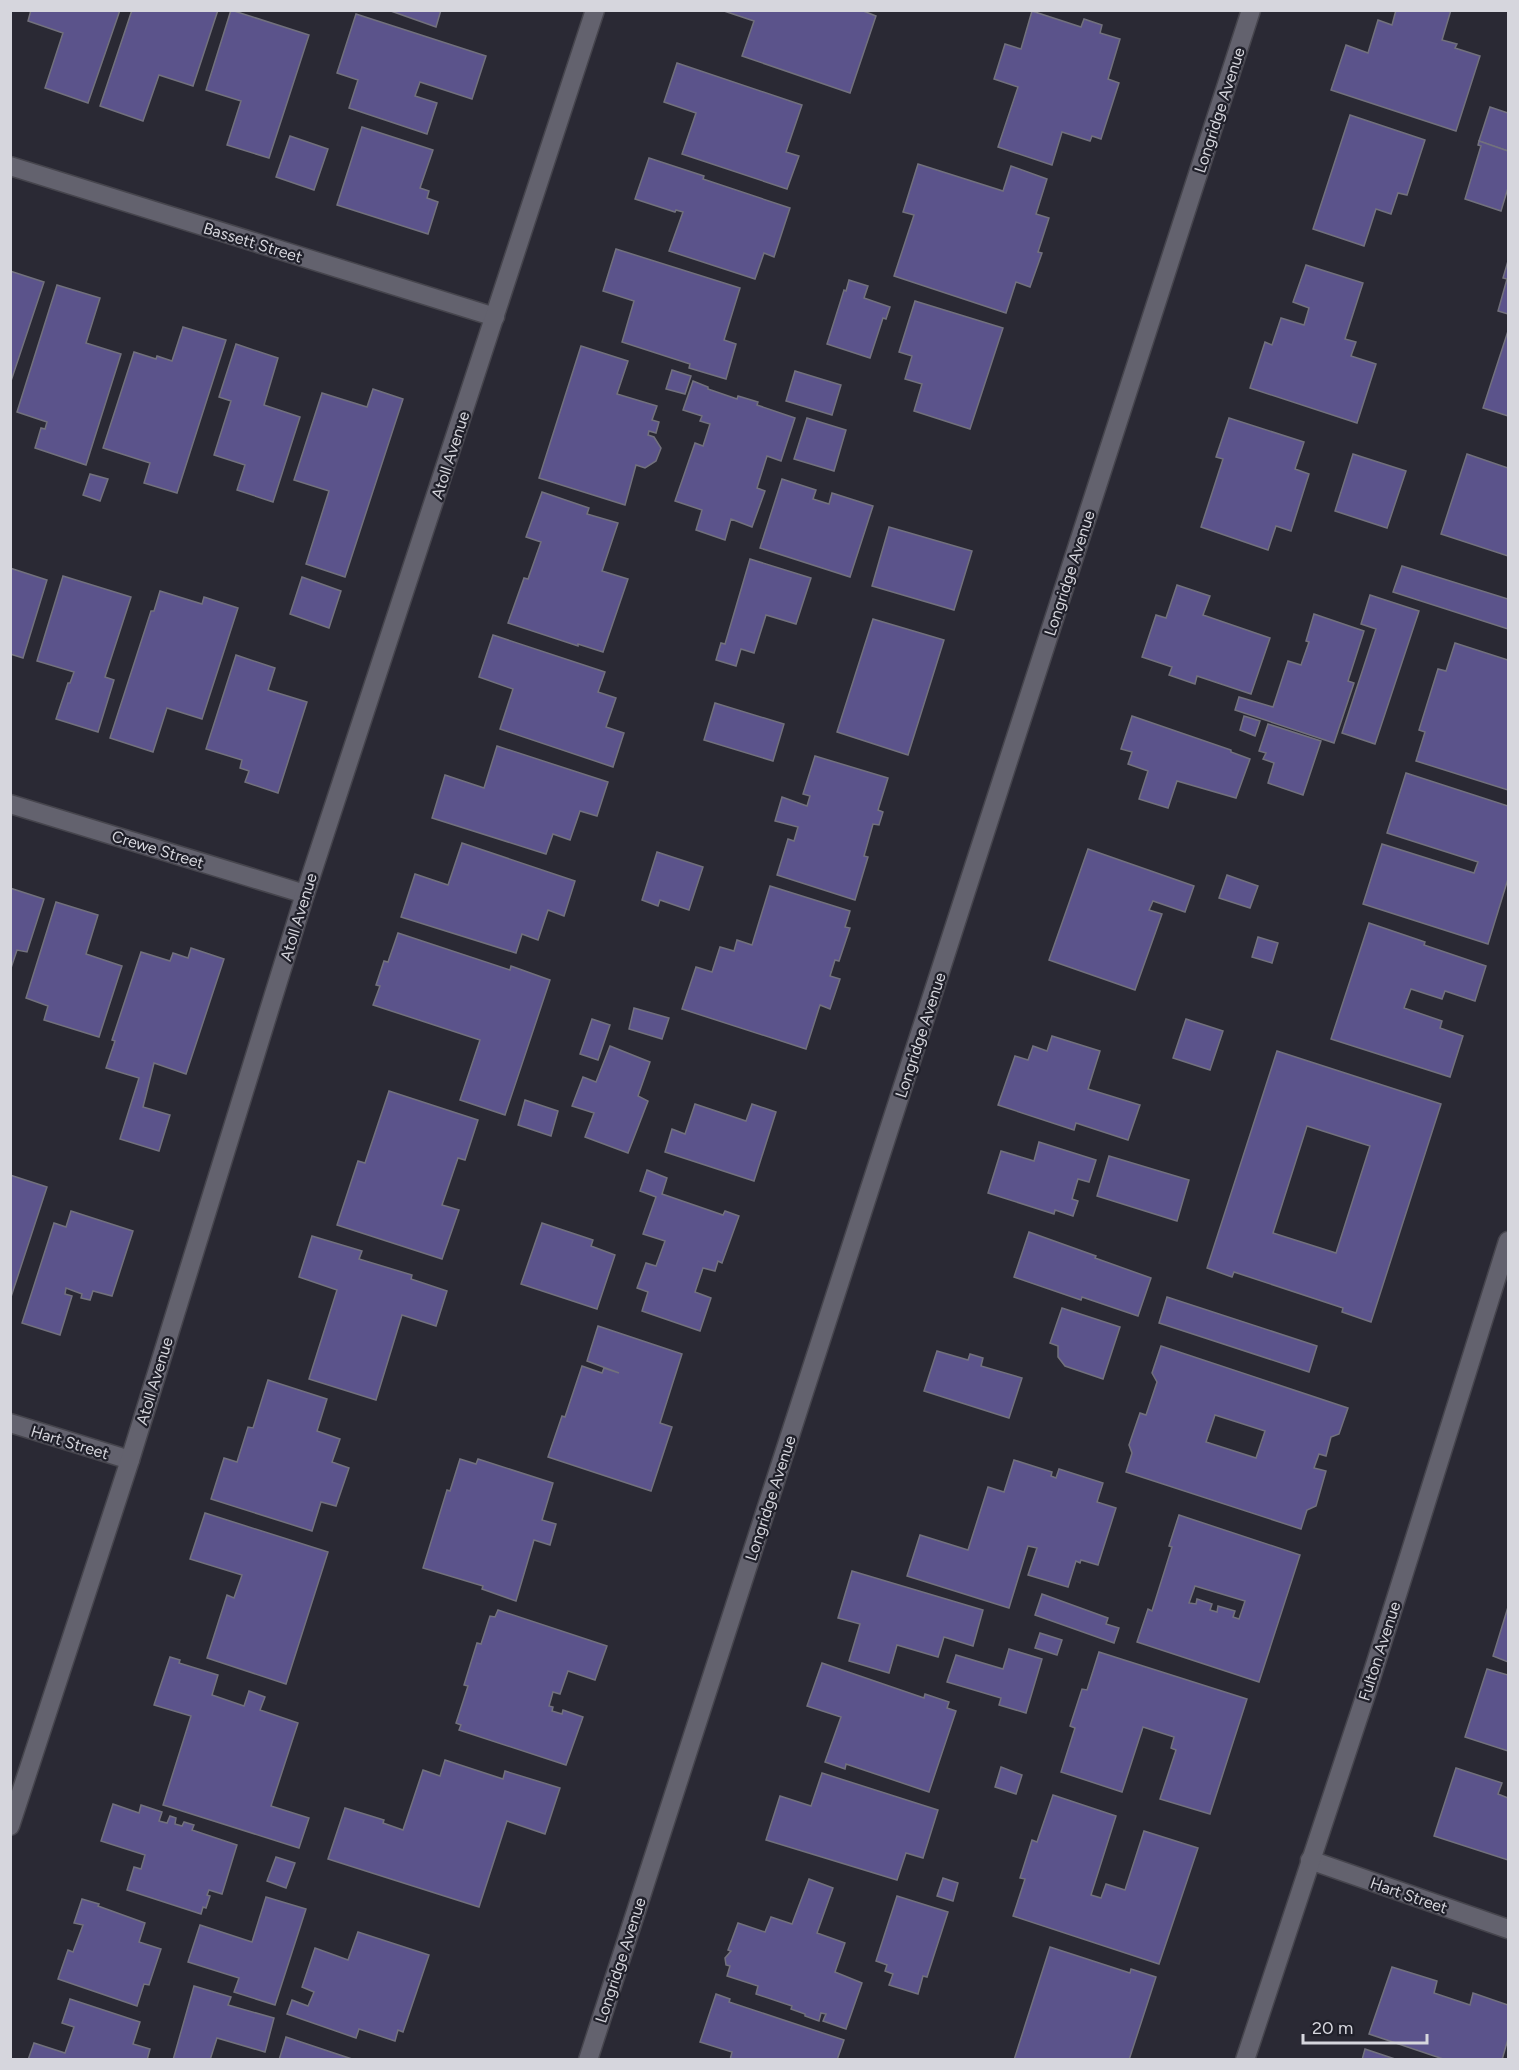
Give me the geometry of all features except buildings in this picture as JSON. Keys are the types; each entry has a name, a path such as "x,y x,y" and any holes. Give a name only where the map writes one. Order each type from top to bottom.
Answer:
{"street":[{"name":"Atoll Avenue","path":"10,1826 130,1460 305,894 595,10"},
{"name":"Longridge Avenue","path":"588,2060 1251,10"},
{"name":"Bassett Street","path":"10,166 495,317"},
{"name":"Crewe Street","path":"10,804 305,894"},
{"name":"Fulton Avenue","path":"1245,2060 1366,1694 1509,1241"},
{"name":"Hart Street","path":"10,1423 130,1460"},
{"name":"Hart Street","path":"1310,1860 1509,1929"}]}
